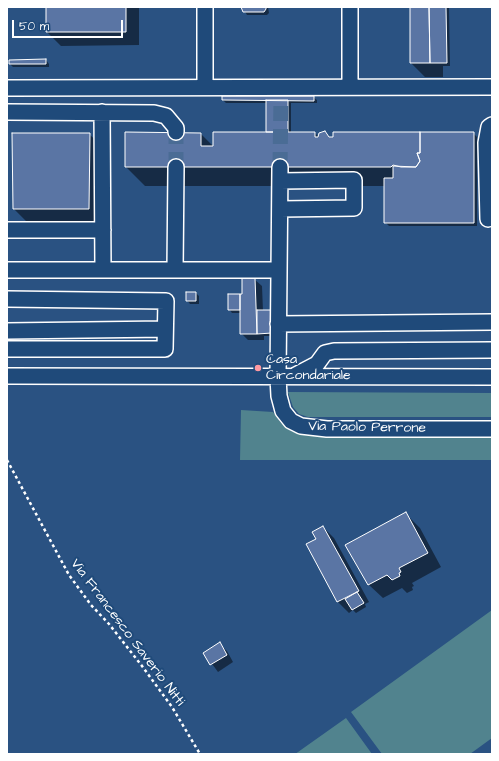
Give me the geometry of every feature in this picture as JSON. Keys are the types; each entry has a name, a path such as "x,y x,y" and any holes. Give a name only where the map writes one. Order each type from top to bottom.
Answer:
{"street":[{"path":"205,7 205,87"},
{"path":"350,7 350,87"},
{"path":"7,88 205,87 281,94 350,87 492,87"},
{"path":"7,112 154,112 166,116 176,128 176,132"},
{"path":"102,112 103,270"},
{"path":"488,219 486,143 489,127 492,125"},
{"path":"175,270 176,167"},
{"name":"Via Paolo Perrone","path":"280,209 354,208 354,180 280,174 278,324 283,377 279,396 283,411 291,420 301,426 327,429 492,429"},
{"path":"7,230 103,230"},
{"path":"7,270 279,270"},
{"path":"7,299 166,301 165,349 7,349"},
{"path":"278,324 492,322"},
{"path":"7,331 165,329"},
{"path":"283,377 311,368 317,364 325,353 329,351 492,350"},
{"path":"7,376 492,377"}],"path":[{"name":"Via Francesco Saverio Nitti","path":"7,460 59,560 91,605 123,642 172,707 200,754"}],"green space":[{"path":"288,392 492,393 492,417 308,417 299,414 293,407"},
{"path":"241,410 273,412 281,423 291,431 304,435 492,436 492,460 240,460"},
{"path":"492,610 492,738 470,754 382,754 351,712"},
{"path":"346,718 372,754 295,754 298,752"}],"building":[{"path":"46,7 126,7 126,32 46,32"},
{"path":"241,7 266,7 266,9 264,12 243,12"},
{"path":"410,7 429,7 430,63 410,63"},
{"path":"429,7 446,7 447,63 430,63"},
{"path":"46,59 46,64 9,64 9,60"},
{"path":"222,96 314,96 314,101 222,100"},
{"path":"266,100 288,100 288,132 266,132"},
{"path":"325,131 329,137 333,137 333,132 420,132 420,153 417,153 420,161 416,167 401,167 393,165 391,167 125,167 125,132 201,133 201,146 213,146 213,132 315,132 315,137 318,137 319,133"},
{"path":"420,132 474,132 474,223 384,223 384,178 393,178 393,166 416,167 420,161 417,153 420,153"},
{"path":"12,133 90,133 89,209 13,209"},
{"path":"242,278 255,278 257,334 240,334 240,294 242,294"},
{"path":"186,292 196,292 196,301 186,301"},
{"path":"228,294 240,294 240,310 228,310"},
{"path":"257,310 271,310 272,333 257,334"},
{"path":"406,512 428,553 399,568 401,572 399,573 400,576 392,580 387,575 368,585 345,545"},
{"path":"323,526 359,591 337,602 306,544 316,539 312,532"},
{"path":"357,592 364,603 352,610 345,599"},
{"path":"220,642 227,655 210,665 203,653"}],"tunnel":[{"path":"280,167 281,100"},
{"path":"176,132 176,167"}],"place":[{"name":"Casa Circondariale","path":"258,368"}]}
